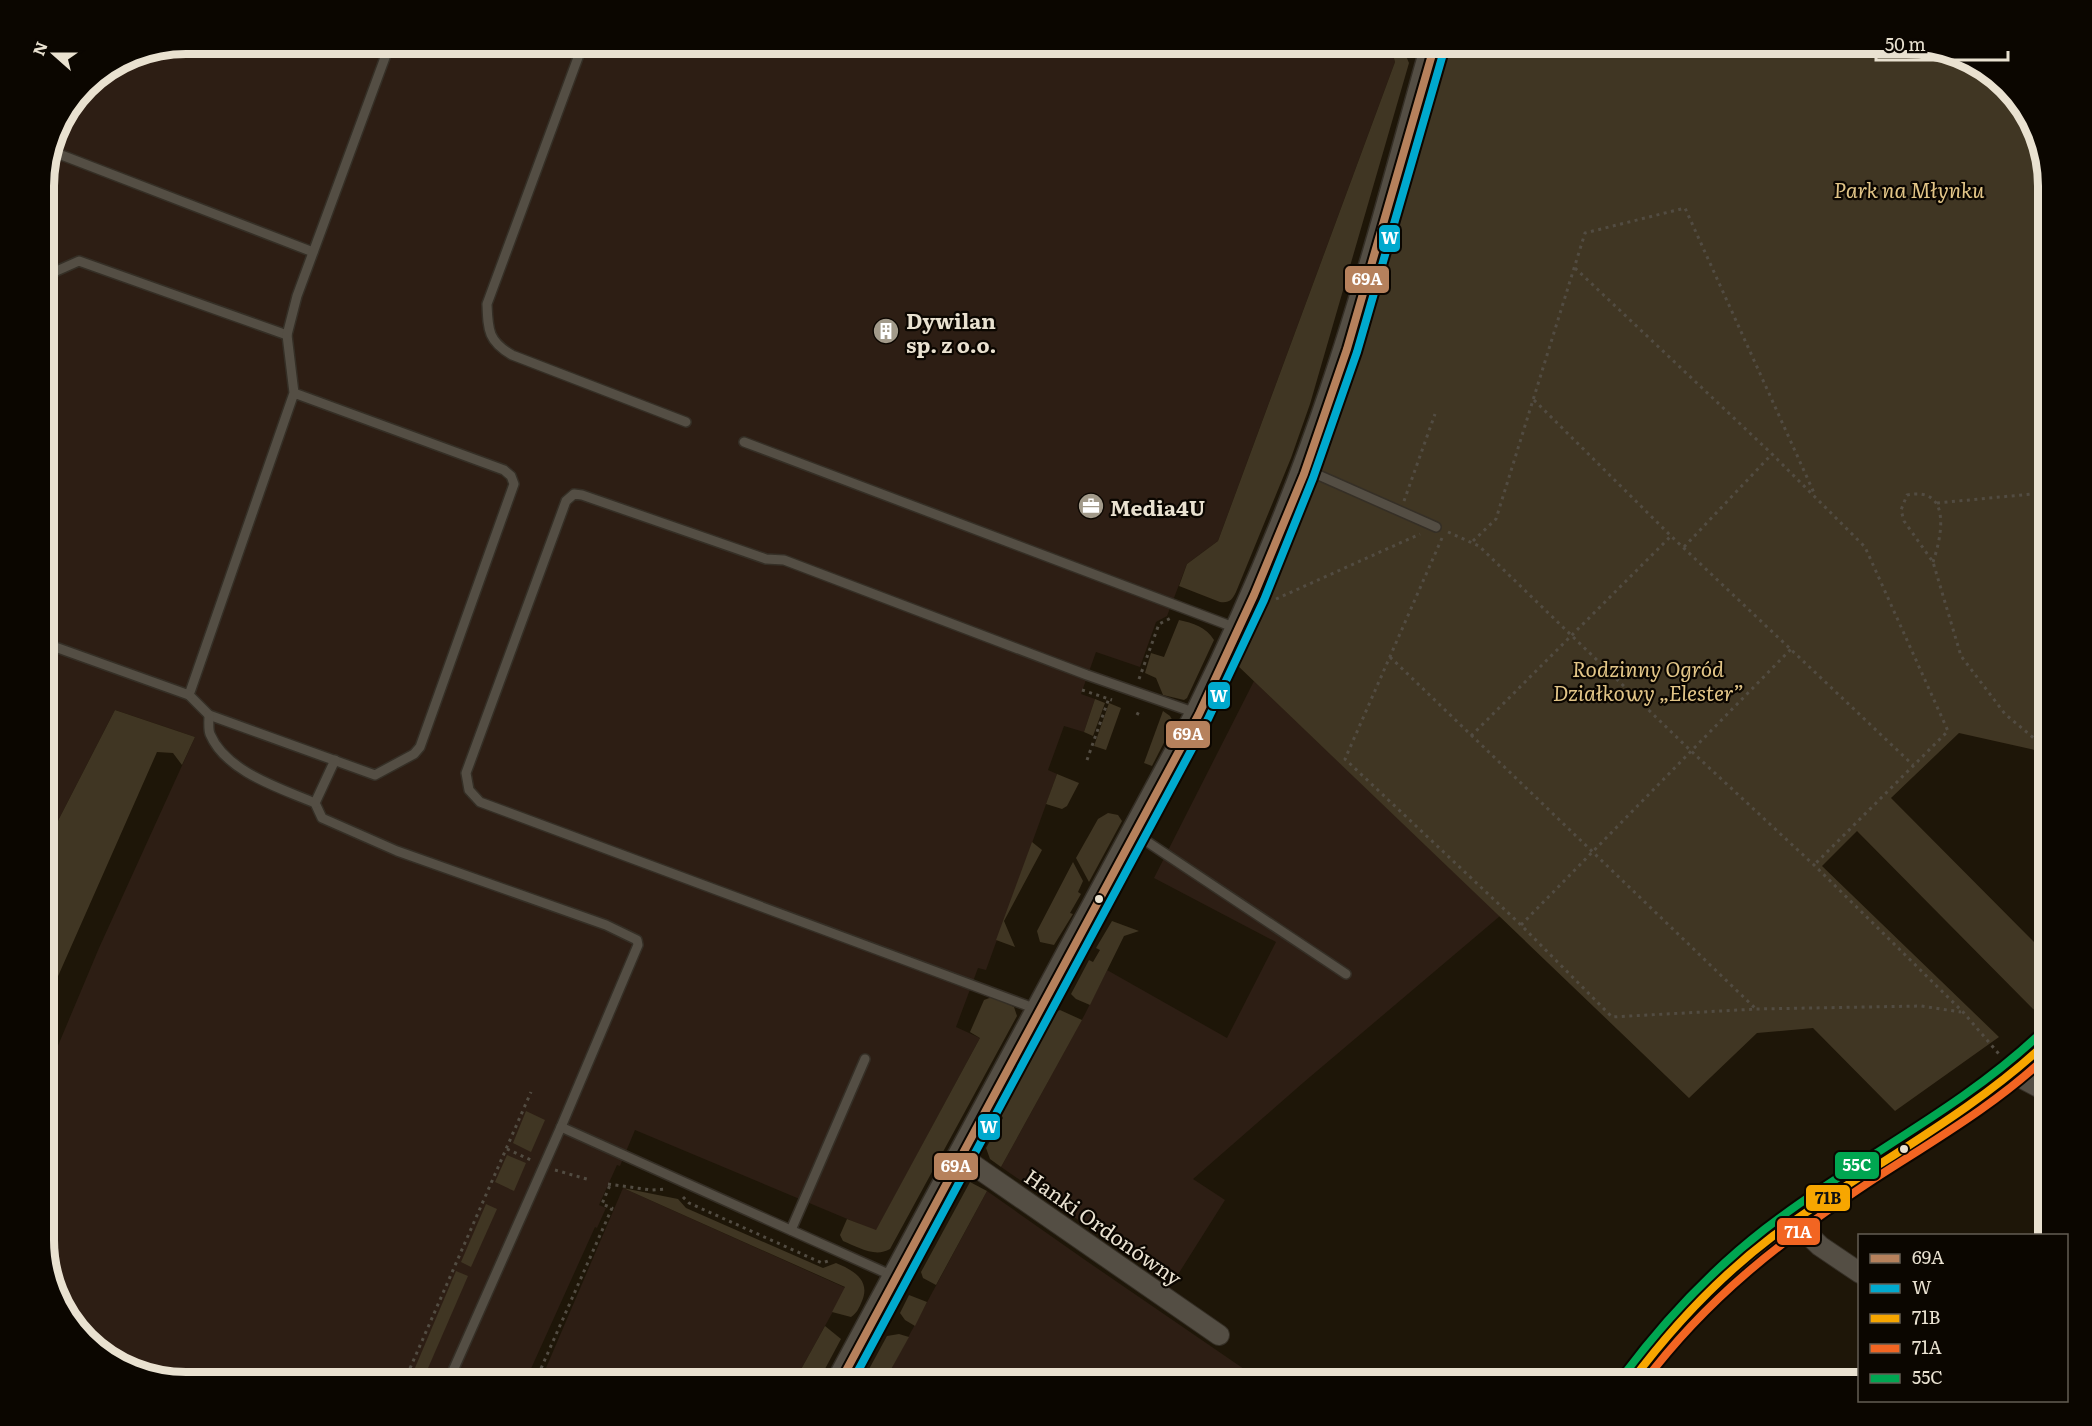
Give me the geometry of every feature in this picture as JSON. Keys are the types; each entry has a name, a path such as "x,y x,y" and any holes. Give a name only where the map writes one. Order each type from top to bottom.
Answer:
{"street":[{"path":"846,1372 1199,714 1244,621 1333,394 1358,315 1432,54"},
{"path":"1639,1372 1658,1348 1710,1292 1751,1254 1794,1221 2012,1073 2038,1051"},
{"path":"2012,1073 2038,1086"},
{"name":"Hanki Ordonówny","path":"962,1157 1219,1335"},
{"path":"1794,1221 1820,1246 1858,1272"}],"lane":[{"path":"189,695 294,393 287,335 297,296 386,54"},
{"path":"579,54 487,304 488,327 497,346 512,355 686,422"},
{"path":"58,154 313,252"},
{"path":"54,272 79,261 287,335"},
{"path":"54,647 189,695 209,715 375,775 414,754 420,747 514,484 512,476 504,470 294,393"},
{"path":"744,442 1178,606 1244,621"},
{"path":"1305,469 1436,527"},
{"path":"1040,1010 480,802 469,790 466,773 566,501 574,494 582,495 766,559 784,560 1134,692 1199,714"},
{"path":"209,715 209,732 219,748 243,771 315,803 322,818 398,851 606,925 637,940 638,945 561,1127 453,1372"},
{"path":"315,803 335,760"},
{"path":"1135,834 1346,974"},
{"path":"790,1230 865,1059"},
{"path":"561,1127 897,1278"}],"path":[{"path":"1473,542 1496,519 1586,233 1685,208 1815,497"},
{"path":"1575,268 1772,454 1865,547 1948,731 1814,865"},
{"path":"1534,400 1671,536 1913,765"},
{"path":"1401,511 1435,414"},
{"path":"1684,547 1772,454"},
{"path":"1933,562 1940,533 1941,517 1937,503 1927,494 1907,495 1901,510 1904,521 1933,562 1961,656 2005,714 2038,741"},
{"path":"1937,503 2032,494"},
{"path":"1244,621 1436,527"},
{"path":"1963,1012 1921,1006 1756,1009 1612,1017 1521,925 1345,759 1445,531 1473,542 1814,865 1963,1012 1991,1043 2012,1073"},
{"path":"1471,736 1671,536"},
{"path":"1134,692 1159,624 1173,618 1178,606"},
{"path":"1521,925 1791,649"},
{"path":"1390,657 1756,1009"},
{"path":"1087,760 1109,698"},
{"path":"1137,715 1140,709"},
{"path":"409,1372 531,1092"},
{"path":"540,1372 612,1208 602,1204 609,1184 651,1190 665,1189 673,1192"},
{"path":"681,1195 689,1203 822,1263 834,1259"}],"shaded area":[{"path":"177,54 1393,54 1395,62 1218,541 1187,564 1167,616 1156,622 1140,667 1096,652 1081,694 1095,699 1084,732 1064,726 1048,770 1057,774 986,970 978,968 956,1027 980,1038 876,1231 635,1130 620,1166 617,1165 599,1205 606,1208 597,1228 595,1227 530,1372 186,1372 152,1368 113,1350 81,1320 61,1283 57,1266 54,1249 54,1055 99,948 195,737 115,710 54,829 54,177 61,143 81,106 113,76 135,64 152,58"},
{"path":"1254,681 1500,916 1193,1179 1225,1200 1172,1284 1001,1167 1107,970 1227,1038 1276,942 1154,878"},
{"path":"623,1188 846,1288 800,1372 544,1372"},
{"path":"987,1191 1248,1372 889,1372"}],"green space":[{"path":"1393,54 1405,54 1409,63 1310,404 1291,458 1236,592 1230,600 1220,602 1179,586 1187,564 1218,541 1395,62"},
{"path":"1444,54 1915,54 1949,61 1979,76 2005,99 2016,113 2034,152 2038,186 2038,751 1959,733 1891,798 2038,946 2038,1014 1857,831 1822,866 1999,1037 1895,1111 1813,1028 1757,1033 1689,1098 1236,664"},
{"path":"1179,620 1199,626 1214,640 1184,700 1163,695 1156,678 1145,673 1151,653 1164,657"},
{"path":"1095,699 1105,703 1093,736 1084,732"},
{"path":"1109,703 1121,708 1106,750 1094,746"},
{"path":"115,710 195,737 182,765 173,753 157,752 54,985 54,829"},
{"path":"1163,711 1174,723 1152,766 1144,763"},
{"path":"1057,774 1079,783 1067,806 1062,809 1046,804"},
{"path":"1108,813 1118,815 1122,821 1089,882 1076,858 1098,819"},
{"path":"1032,842 1042,850 1004,921 1015,947 996,940"},
{"path":"1073,862 1083,881 1078,892 1081,894 1070,913 1073,914 1054,945 1040,942 1037,931"},
{"path":"1112,921 1139,931 1124,936 1090,1005 1076,999 1071,994 1089,960 1093,962 1100,950 1096,948"},
{"path":"992,997 1014,1007 1017,1016 890,1249 872,1252 843,1241 840,1235 847,1219 876,1230 980,1038 970,1032 984,1000"},
{"path":"1060,1010 1082,1020 1001,1167 990,1159 986,1148 1003,1118 1000,1112 1052,1013"},
{"path":"526,1111 545,1120 531,1152 513,1143"},
{"path":"507,1155 526,1163 514,1191 495,1182"},
{"path":"970,1182 987,1191 936,1285 923,1278 921,1272"},
{"path":"623,1188 678,1199 686,1208 823,1268 836,1263 842,1266 859,1277 862,1282 864,1294 859,1308 851,1317 832,1312 845,1287"},
{"path":"486,1204 497,1209 471,1267 461,1262"},
{"path":"456,1271 468,1276 426,1372 413,1372"},
{"path":"909,1295 927,1302 915,1326 905,1320 900,1313"},
{"path":"825,1326 841,1339 823,1372 800,1372"},
{"path":"899,1334 909,1337 890,1372 867,1372 887,1336"}],"transit line":[{"name":"69A","path":"845,1372 1199,714 1254,595 1304,474 1347,349 1432,54"},
{"name":"W","path":"857,1372 1208,719 1264,600 1313,478 1357,352 1443,54"},
{"name":"55C","path":"1626,1372 1689,1298 1745,1245 1834,1180 1976,1087 2038,1036"},
{"name":"71B","path":"1639,1372 1697,1304 1753,1252 1807,1212 1984,1095 2038,1050"},
{"name":"71A","path":"1652,1372 1668,1351 1720,1297 1777,1248 1838,1203 1985,1107 2038,1064"}],"place":[{"name":"Dywilan sp. z o.o.","path":"886,331"},
{"name":"Media4U","path":"1091,506"}],"park label":[{"name":"Park na Młynku","path":"1909,188"},
{"name":"Rodzinny Ogród Działkowy „Elester”","path":"1648,679"}]}
